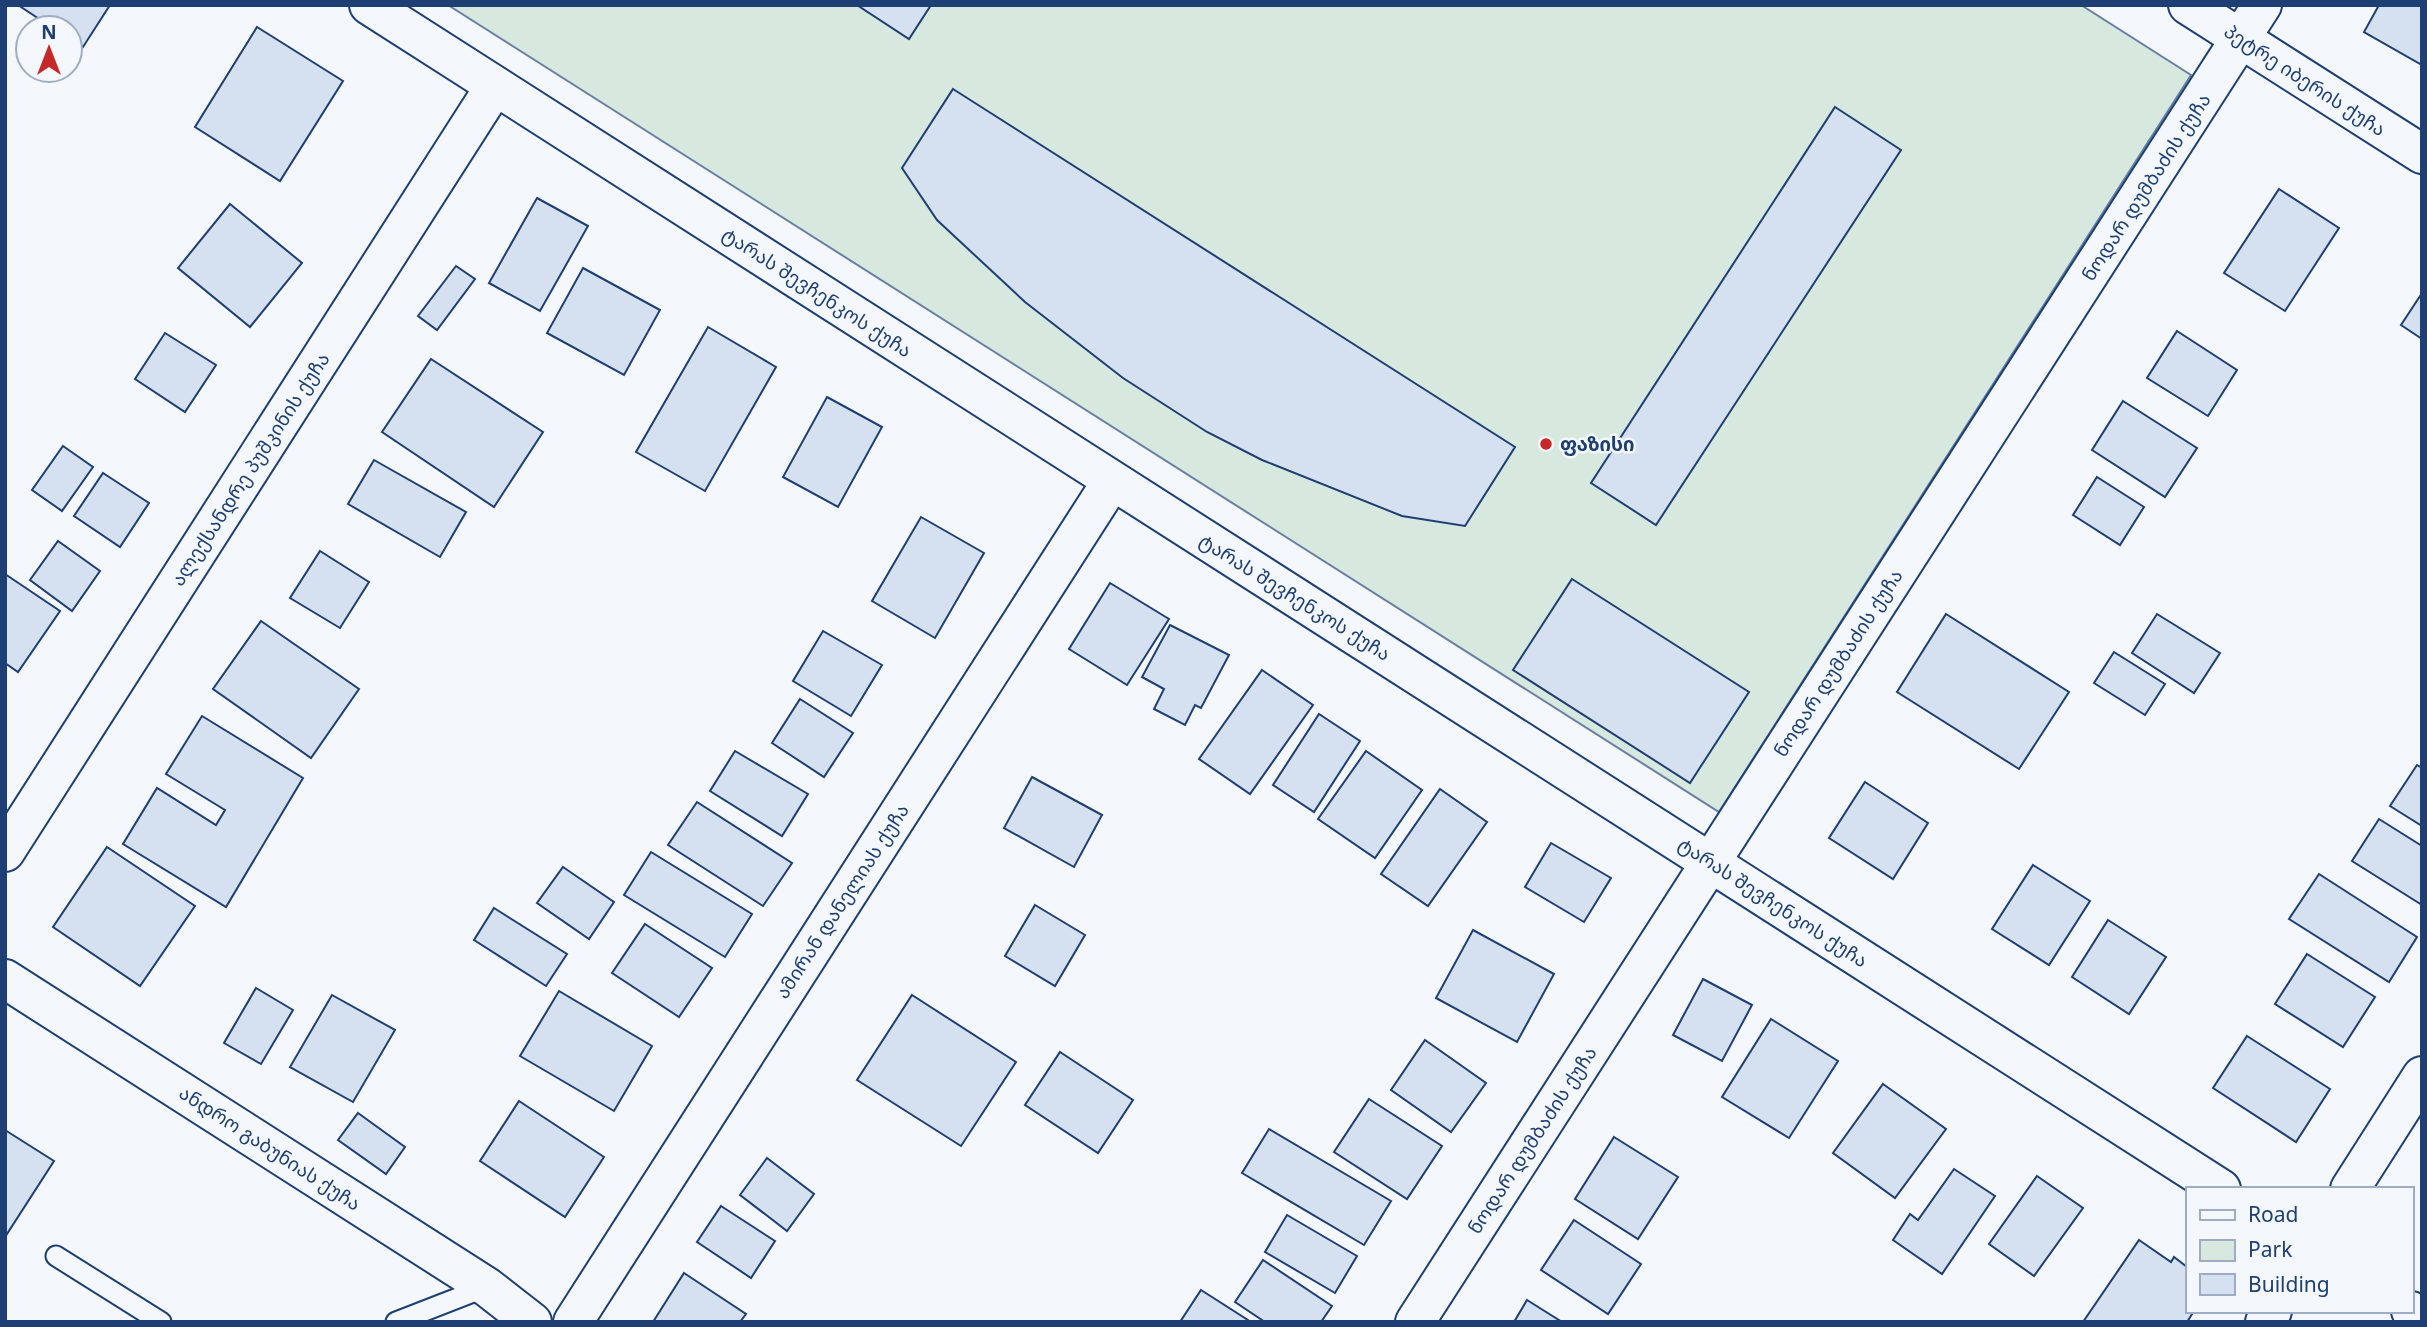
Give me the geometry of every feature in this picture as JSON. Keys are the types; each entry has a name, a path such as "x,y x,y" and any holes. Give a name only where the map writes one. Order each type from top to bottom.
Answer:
{"street":[{"name":"ტარას შევჩენკოს ქუჩა","path":"369,5 2218,1187"},
{"name":"პეტრე იბერის ქუჩა","path":"2188,5 2422,154"},
{"name":"ნოდარ დუმბაძის ქუჩა","path":"1415,1322 2262,5"},
{"name":"ალექსანდრე პუშკინის ქუჩა","path":"5,852 495,86"},
{"name":"ამირან დანელიას ქუჩა","path":"573,1322 1112,481"},
{"name":"ანდრო გაბუნიას ქუჩა","path":"5,979 487,1287 532,1322"},
{"path":"2351,1187 2422,1076"}],"lane":[{"path":"56,1256 161,1322"},
{"path":"396,1322 487,1287"}],"green space":[{"name":"ფაზისი","path":"448,5 2081,5 2191,75 1719,812"}],"building":[{"path":"18,5 110,5 84,45 84,14 32,14"},
{"path":"857,5 931,5 909,39"},
{"path":"2379,5 2422,5 2422,65 2364,32"},
{"path":"257,27 343,81 280,181 195,127"},
{"path":"953,89 1515,447 1465,526 1402,516 1262,460 1207,432 1123,378 1025,302 937,220 902,168"},
{"path":"1835,107 1901,150 1656,525 1591,483"},
{"path":"2279,189 2339,228 2285,311 2224,273"},
{"path":"537,198 588,226 540,311 489,283"},
{"path":"230,204 302,263 250,327 178,268"},
{"path":"456,266 475,279 437,330 418,316"},
{"path":"583,268 660,310 624,375 547,333"},
{"path":"2422,293 2422,339 2401,325"},
{"path":"708,327 776,367 705,491 636,452"},
{"path":"2177,331 2237,370 2208,416 2147,378"},
{"path":"165,333 216,365 185,412 135,379"},
{"path":"431,359 543,432 494,507 382,432"},
{"path":"827,397 882,427 838,507 783,477"},
{"path":"2123,401 2197,448 2165,497 2092,450"},
{"path":"63,446 93,467 62,511 32,490"},
{"path":"374,460 466,512 440,557 348,504"},
{"path":"103,473 149,503 120,547 74,516"},
{"path":"2097,477 2144,507 2120,545 2073,515"},
{"path":"921,517 984,553 935,638 872,601"},
{"path":"58,541 100,571 72,611 30,580"},
{"path":"320,551 369,582 340,628 290,598"},
{"path":"5,574 60,611 18,672 5,663"},
{"path":"1572,579 1749,692 1690,783 1513,670"},
{"path":"1110,583 1169,619 1127,685 1069,649"},
{"path":"1946,614 2069,692 2019,769 1897,692"},
{"path":"2157,614 2220,653 2194,693 2132,653"},
{"path":"261,621 359,689 311,758 213,689"},
{"path":"1170,625 1229,655 1201,708 1195,705 1185,725 1154,709 1164,689 1142,677"},
{"path":"823,631 882,665 851,716 793,681"},
{"path":"2114,652 2165,684 2145,715 2094,683"},
{"path":"1262,670 1313,705 1250,794 1199,759"},
{"path":"800,699 853,733 824,777 772,743"},
{"path":"1319,714 1360,741 1314,812 1273,785"},
{"path":"202,716 303,778 226,907 123,844 157,788 216,825 225,810 166,774"},
{"path":"735,751 808,794 782,836 710,791"},
{"path":"1366,751 1422,790 1375,858 1318,819"},
{"path":"2417,765 2422,768 2422,826 2390,806"},
{"path":"1032,777 1102,815 1074,867 1004,828"},
{"path":"1865,782 1928,823 1893,879 1829,838"},
{"path":"1440,789 1487,822 1428,906 1381,874"},
{"path":"697,802 792,863 763,906 668,845"},
{"path":"2379,819 2422,846 2422,905 2352,861"},
{"path":"1551,843 1611,878 1584,922 1525,887"},
{"path":"107,847 195,906 140,986 53,927"},
{"path":"651,852 752,914 725,957 624,895"},
{"path":"2033,865 2090,901 2049,965 1992,929"},
{"path":"563,867 614,902 589,939 537,903"},
{"path":"2319,874 2417,937 2389,982 2289,919"},
{"path":"1035,905 1085,935 1055,986 1005,956"},
{"path":"494,908 567,954 546,986 474,940"},
{"path":"2108,920 2166,957 2129,1014 2072,977"},
{"path":"645,924 712,968 679,1017 612,973"},
{"path":"1473,930 1554,974 1517,1042 1436,998"},
{"path":"2307,954 2375,997 2343,1047 2275,1004"},
{"path":"1703,979 1752,1005 1722,1061 1673,1035"},
{"path":"256,988 293,1010 261,1064 224,1043"},
{"path":"559,991 652,1046 614,1111 520,1056"},
{"path":"332,995 395,1030 353,1102 290,1067"},
{"path":"912,995 1016,1062 961,1146 857,1080"},
{"path":"1771,1019 1838,1061 1789,1138 1722,1097"},
{"path":"2247,1036 2330,1089 2296,1142 2213,1088"},
{"path":"1425,1040 1486,1083 1451,1132 1391,1090"},
{"path":"1060,1052 1133,1100 1098,1153 1025,1105"},
{"path":"1883,1084 1946,1129 1895,1198 1833,1153"},
{"path":"1369,1099 1442,1146 1407,1199 1334,1152"},
{"path":"519,1101 604,1157 565,1217 480,1161"},
{"path":"358,1113 405,1147 386,1174 338,1140"},
{"path":"1269,1129 1391,1201 1364,1245 1242,1173"},
{"path":"5,1130 54,1161 5,1237"},
{"path":"1614,1137 1678,1177 1638,1239 1575,1199"},
{"path":"767,1158 814,1194 787,1231 740,1195"},
{"path":"1954,1169 1995,1196 1942,1274 1893,1240 1910,1214 1918,1220"},
{"path":"2037,1176 2083,1208 2034,1276 1989,1244"},
{"path":"721,1206 775,1241 751,1278 697,1242"},
{"path":"1287,1215 1357,1256 1335,1293 1265,1252"},
{"path":"1574,1220 1641,1264 1608,1314 1541,1270"},
{"path":"2139,1240 2171,1262 2174,1257 2186,1266 2186,1313 2193,1313 2187,1322 2083,1322"},
{"path":"1263,1260 1332,1306 1321,1322 1265,1322 1235,1302"},
{"path":"684,1273 746,1314 740,1322 653,1322"},
{"path":"1201,1290 1251,1322 1180,1322"},
{"path":"1527,1300 1562,1322 1514,1322"}],"place":[{"name":"ფაზისი","path":"1546,444"}]}
